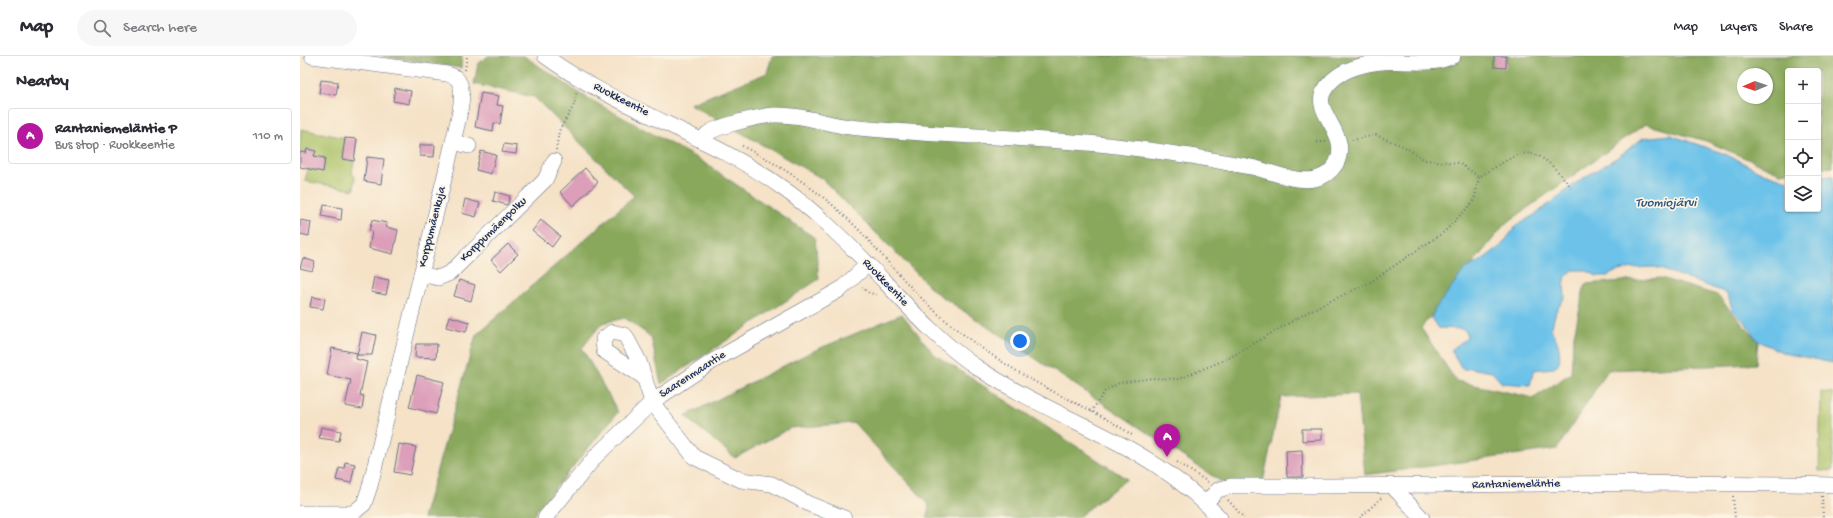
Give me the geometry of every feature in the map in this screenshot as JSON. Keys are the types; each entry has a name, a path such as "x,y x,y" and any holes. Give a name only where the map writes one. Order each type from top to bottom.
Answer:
{"street":[{"name":"Korppumäenkuja","path":"300,513 354,512 364,504 373,487 453,142 469,97 456,78 447,74 312,56"},
{"name":"Ruokkeentie","path":"545,56 600,90 746,164 782,187 807,206 868,264 940,339 976,367 1014,391 1135,452 1172,476 1205,503 1220,518"},
{"path":"702,141 712,132 738,123 761,117 790,116 858,128 956,136 1086,143 1149,150 1217,160 1304,179 1321,177 1328,173 1334,167 1340,150 1334,127 1322,108 1321,101 1324,90 1335,77 1364,66 1396,62 1431,63 1443,61 1453,56"},
{"path":"453,142 469,146"},
{"name":"Korppumäenpolku","path":"422,274 438,278 450,273 545,180 554,161"},
{"name":"Saarenmaantie","path":"545,518 596,456 652,402 713,361 841,289 868,264"},
{"path":"645,378 652,402 694,457 741,480 772,484 809,504 844,518"},
{"name":"Rantaniemeläntie","path":"1218,490 1231,486 1394,487 1732,482 1833,484"},
{"path":"1394,487 1422,518"},
{"path":"1205,503 1218,490"}],"path":[{"path":"554,161 559,131 574,105 579,78"},
{"path":"1317,142 1339,142 1376,135 1406,146 1425,160 1459,163 1479,176"},
{"path":"737,144 794,175 826,199 857,228 910,288 975,344 1006,365 1136,438"},
{"path":"1479,176 1521,154 1539,155 1558,172 1571,187"},
{"path":"1091,412 1105,391 1119,383 1152,378 1179,379 1227,359 1313,309 1369,283 1444,232 1474,201 1479,176"},
{"path":"1174,460 1204,478 1218,490 1244,518"},
{"path":"1732,482 1735,518"},
{"path":"1360,518 1394,487"}],"green space":[{"path":"383,56 462,56 461,68"},
{"path":"488,56 524,56 582,95 700,160 815,238 819,279 661,384 651,337 625,318 602,323 582,348 618,412 532,518 423,518 476,335 634,196 534,97 474,84 478,64"},
{"path":"772,56 1833,56 1833,167 1821,168 1821,68 1785,68 1785,172 1780,173 1706,141 1645,124 1504,225 1421,328 1456,381 1534,398 1571,373 1573,340 1585,284 1661,278 1717,295 1758,341 1756,364 1608,370 1557,449 1365,475 1357,394 1281,397 1263,482 1226,485 935,292 821,178 690,104 767,73"},
{"path":"301,129 345,138 342,159 354,161 352,173 355,177 354,190 305,181 308,169 323,171 325,158 314,156 315,151 307,149 306,153 300,152"},
{"path":"902,314 934,354 1127,479 1077,518 927,518 929,505 854,423 790,428 735,458 685,416 811,352"},
{"path":"1821,392 1833,393 1833,470 1819,471"}],"water":[{"name":"Tuomiojärvi","path":"1670,135 1725,154 1763,173 1785,180 1785,212 1821,212 1821,177 1833,176 1833,363 1784,353 1758,341 1746,323 1733,311 1727,293 1655,267 1632,268 1615,272 1607,276 1597,276 1585,270 1573,270 1566,276 1564,285 1565,297 1556,311 1551,330 1560,354 1559,363 1553,368 1534,370 1530,385 1502,383 1492,372 1470,368 1463,370 1451,350 1467,338 1466,331 1462,329 1438,328 1431,318 1435,309 1465,269 1479,262 1501,246 1517,225 1536,214 1580,180 1618,157 1643,138"}],"building":[{"path":"1494,56 1506,56 1506,68 1494,67"},
{"path":"321,80 338,82 336,95 319,93"},
{"path":"395,88 411,91 409,104 393,101"},
{"path":"481,93 499,96 497,105 503,106 500,124 494,123 493,131 475,127"},
{"path":"345,138 357,139 354,161 342,159"},
{"path":"504,144 517,146 516,154 502,152"},
{"path":"420,145 435,145 434,157 420,156"},
{"path":"307,149 316,151 314,156 325,158 323,172 300,167 300,152 306,153"},
{"path":"481,151 496,155 491,174 476,170"},
{"path":"367,157 384,159 381,184 364,181"},
{"path":"585,168 598,182 573,206 560,192"},
{"path":"495,192 510,196 507,205 493,201"},
{"path":"465,199 480,203 476,217 462,213"},
{"path":"324,205 342,208 341,220 322,216"},
{"path":"300,220 311,222 309,236 300,234"},
{"path":"372,220 387,223 386,227 398,230 393,254 369,248 372,232 369,231"},
{"path":"541,220 560,236 552,247 532,231"},
{"path":"508,244 518,254 501,271 491,260"},
{"path":"303,258 315,262 312,271 300,268"},
{"path":"374,277 389,280 386,295 371,292"},
{"path":"459,280 475,285 471,301 454,296"},
{"path":"312,297 325,299 323,309 310,307"},
{"path":"449,316 469,322 466,332 446,327"},
{"path":"362,332 376,335 372,355 357,355"},
{"path":"416,344 437,344 436,358 415,357"},
{"path":"332,348 357,353 356,359 367,362 360,395 364,396 362,409 345,406 351,380 327,375"},
{"path":"417,375 444,382 436,414 409,407"},
{"path":"321,427 341,431 339,441 319,438"},
{"path":"1302,429 1322,429 1322,440 1302,441"},
{"path":"399,444 416,447 410,475 394,472"},
{"path":"1302,450 1303,477 1287,477 1286,451"},
{"path":"345,462 355,464 351,483 336,480 339,468 344,469"}],"place":[{"name":"Rantaniemeläntie P","path":"1167,457"}]}
